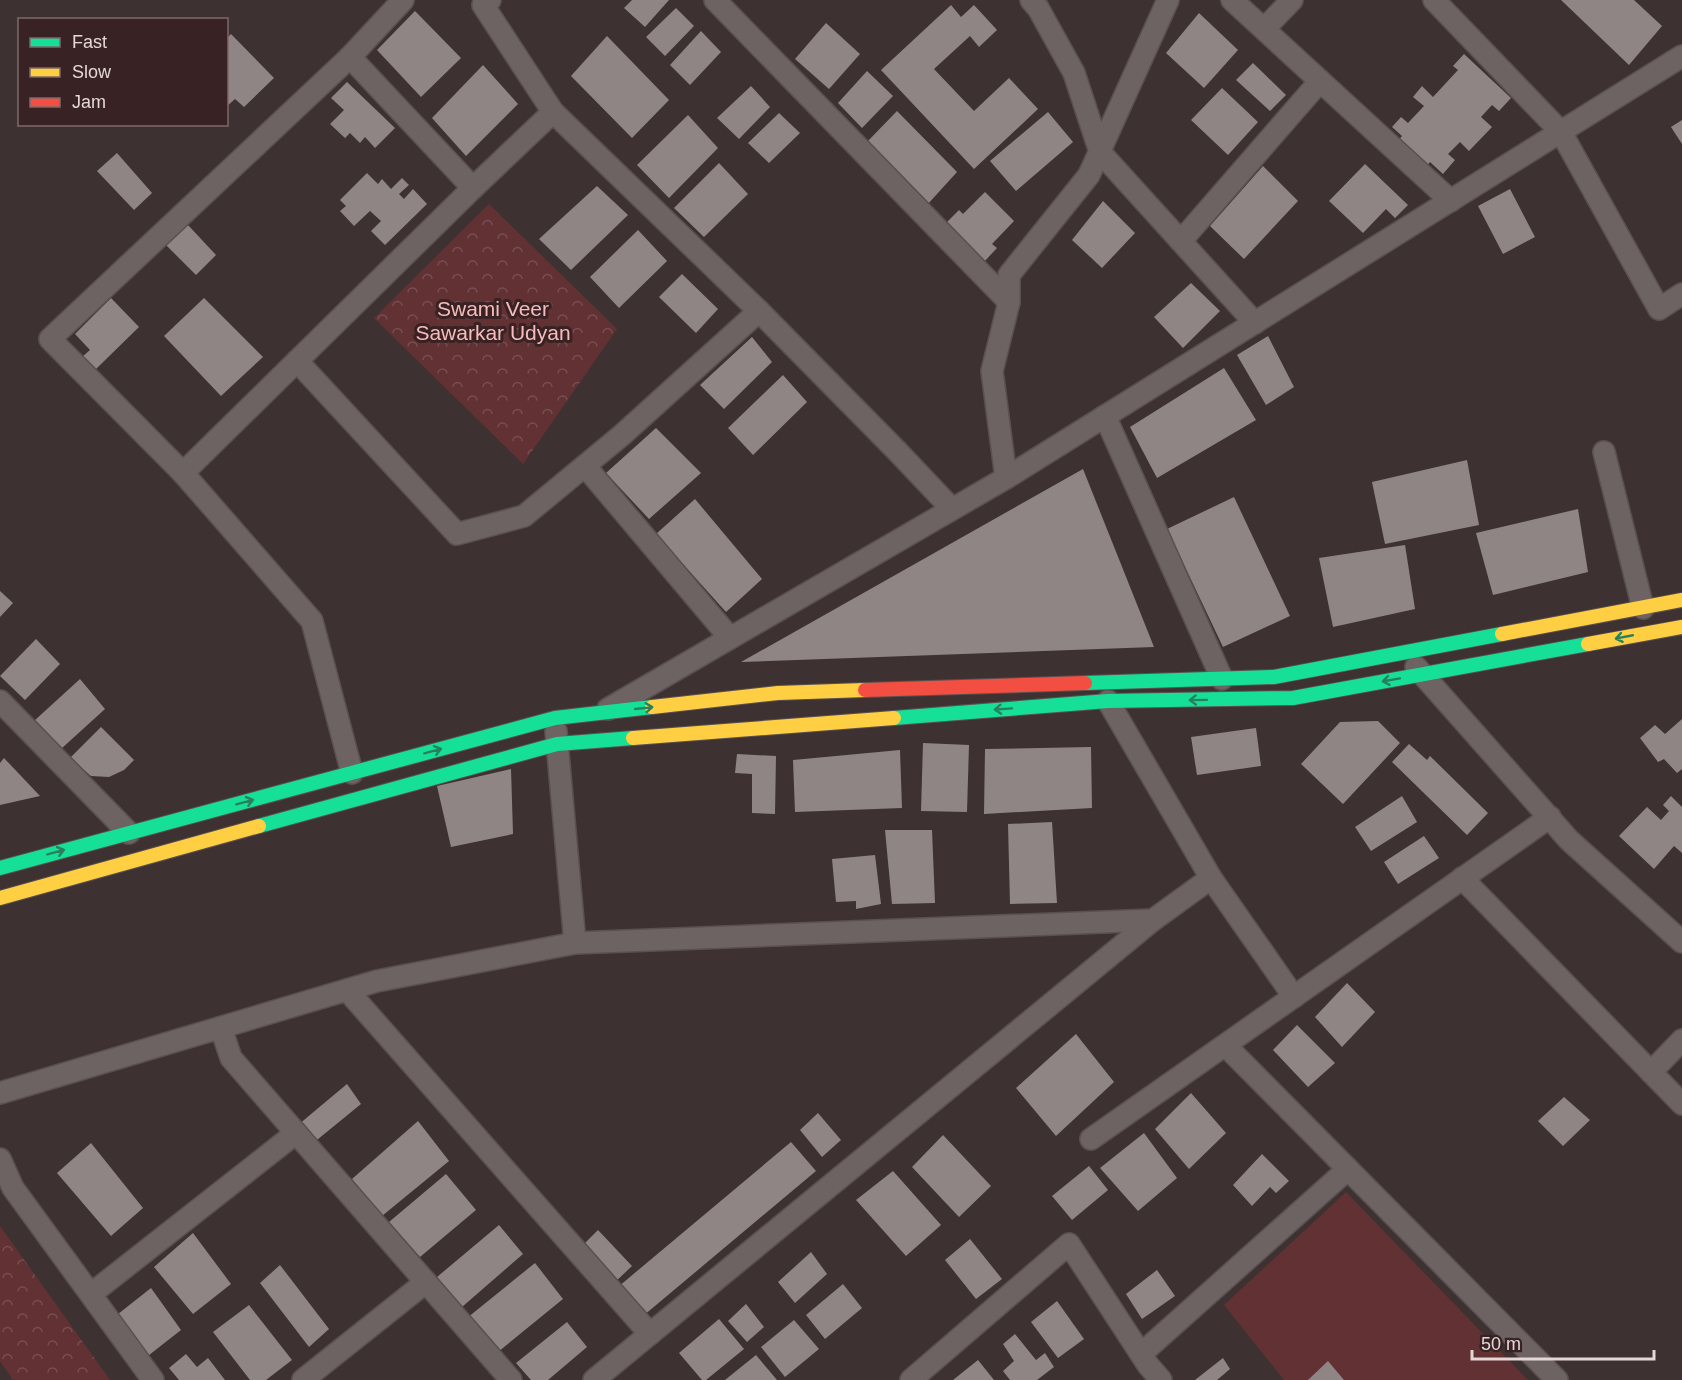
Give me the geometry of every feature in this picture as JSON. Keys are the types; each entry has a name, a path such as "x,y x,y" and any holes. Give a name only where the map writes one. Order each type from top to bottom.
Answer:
{"main road":[{"path":"0,868 555,718 778,693 1274,677 1682,600"},
{"path":"0,898 557,744 1108,701 1293,698 1682,627"}],"street":[{"path":"352,773 312,621 183,473 50,339 351,57 403,0"},
{"path":"715,0 1009,302"},
{"path":"1031,0 1074,73 1100,152 1255,323"},
{"path":"1006,478 992,371 1009,302 1009,274 1089,176 1168,0"},
{"path":"1232,0 1451,201"},
{"path":"1264,29 1292,0"},
{"path":"1434,0 1561,132 1659,309 1682,294"},
{"path":"484,2 553,112 759,311 952,509"},
{"path":"602,713 1006,478 1682,56"},
{"path":"351,57 473,188"},
{"path":"1181,241 1320,81"},
{"path":"183,473 553,112"},
{"path":"297,361 457,534 524,516 622,435 759,311"},
{"path":"1105,416 1222,679"},
{"path":"1604,452 1643,608"},
{"path":"585,466 730,638"},
{"path":"1403,653 1569,840 1682,942"},
{"path":"0,701 129,833"},
{"path":"1108,701 1212,878 1294,997"},
{"path":"555,718 574,943"},
{"path":"1091,1139 1550,817"},
{"path":"594,1380 1153,920 1212,878"},
{"path":"1462,878 1682,1104"},
{"path":"0,1093 377,981 574,943 1153,920"},
{"path":"347,990 650,1334"},
{"path":"221,1028 231,1058 511,1380"},
{"path":"1651,1072 1682,1041"},
{"path":"1226,1046 1557,1380"},
{"path":"91,1294 296,1133"},
{"path":"0,1159 13,1188 153,1380"},
{"path":"1141,1354 1348,1169"},
{"path":"911,1380 1069,1244 1141,1354 1161,1380"},
{"path":"303,1380 426,1282"}],"green space":[{"name":"Swami Veer Sawarkar Udyan","path":"489,204 617,329 523,464 374,318"},
{"path":"1346,1192 1528,1380 1284,1380 1224,1305"},
{"path":"0,1226 110,1380 13,1380 0,1361"}],"building":[{"path":"632,0 669,0 645,27 624,8"},
{"path":"1561,0 1634,0 1662,26 1629,65"},
{"path":"951,5 961,17 974,5 997,30 979,47 970,36 934,69 974,111 1009,78 1038,109 974,169 881,70"},
{"path":"676,8 694,26 665,56 646,37"},
{"path":"415,11 461,58 421,97 377,50"},
{"path":"1199,13 1238,50 1204,88 1166,53"},
{"path":"826,23 860,54 829,89 795,59"},
{"path":"701,31 721,52 690,85 670,65"},
{"path":"231,34 274,78 244,107 235,99 228,105 228,37"},
{"path":"607,36 669,100 632,138 571,76"},
{"path":"1464,54 1511,98 1499,111 1492,105 1481,117 1492,127 1469,151 1460,142 1448,154 1455,160 1443,174 1430,162 1426,167 1398,141 1402,136 1392,127 1401,117 1408,123 1424,106 1413,97 1422,86 1433,97 1458,70 1453,66"},
{"path":"1253,63 1286,95 1270,111 1236,80"},
{"path":"483,65 518,104 466,156 432,118"},
{"path":"867,71 893,96 862,128 838,103"},
{"path":"347,82 395,128 375,148 365,137 360,143 350,133 345,138 330,124 344,110 331,98"},
{"path":"751,86 770,107 739,139 717,118"},
{"path":"1222,88 1258,122 1228,155 1191,120"},
{"path":"897,111 957,172 927,205 866,143"},
{"path":"1048,112 1073,142 1016,191 990,161"},
{"path":"779,113 800,133 769,163 748,143"},
{"path":"688,115 718,148 669,198 637,165"},
{"path":"1682,120 1682,144 1671,127"},
{"path":"117,153 152,193 134,210 97,171"},
{"path":"719,163 748,194 704,237 674,208"},
{"path":"1365,164 1408,205 1395,218 1386,209 1363,233 1329,201"},
{"path":"1263,166 1298,201 1244,259 1210,226"},
{"path":"367,173 378,184 382,179 391,189 402,178 409,185 399,194 404,199 413,189 427,204 385,245 371,231 381,221 370,211 354,226 340,211 346,206 340,200"},
{"path":"597,186 628,215 571,270 539,239"},
{"path":"1510,189 1535,237 1503,254 1478,206"},
{"path":"985,192 1014,221 992,244 997,248 983,263 944,225 959,210 963,214"},
{"path":"1103,201 1135,233 1102,268 1072,240"},
{"path":"187,224 216,255 196,275 165,244"},
{"path":"638,230 667,261 619,308 590,277"},
{"path":"682,274 718,309 696,333 659,297"},
{"path":"1191,283 1220,311 1183,348 1154,317"},
{"path":"111,298 139,327 95,370 82,357 90,350 75,334"},
{"path":"204,298 263,357 221,396 164,336"},
{"path":"1268,336 1294,387 1266,405 1237,355"},
{"path":"752,337 772,362 724,409 700,385"},
{"path":"1224,368 1256,420 1157,478 1130,427"},
{"path":"783,375 807,402 753,455 728,428"},
{"path":"656,428 701,473 649,519 606,473"},
{"path":"1467,460 1479,525 1385,544 1372,482"},
{"path":"1083,469 1154,647 741,662"},
{"path":"1234,497 1290,616 1223,647 1167,529"},
{"path":"695,499 762,579 726,612 656,534"},
{"path":"1578,509 1588,572 1493,595 1476,533"},
{"path":"1405,545 1415,609 1333,627 1319,558"},
{"path":"0,591 13,603 0,617"},
{"path":"36,639 60,664 25,700 0,676"},
{"path":"80,679 105,709 61,749 34,721"},
{"path":"1682,719 1682,769 1677,773 1664,759 1658,762 1640,738 1655,725 1665,734"},
{"path":"1378,721 1400,743 1343,804 1301,764 1340,722"},
{"path":"101,727 134,760 124,770 109,777 91,776 70,758"},
{"path":"1256,728 1261,766 1197,775 1191,737"},
{"path":"923,743 969,745 967,812 921,811"},
{"path":"1409,744 1427,760 1430,756 1488,813 1467,835 1392,762"},
{"path":"1091,747 1092,808 984,814 985,749"},
{"path":"900,750 902,808 795,812 793,760"},
{"path":"737,754 776,756 775,814 752,813 752,774 735,773"},
{"path":"4,758 40,796 0,805 0,763"},
{"path":"511,769 513,834 451,847 437,786"},
{"path":"1402,796 1417,822 1371,851 1355,827"},
{"path":"1671,796 1682,807 1682,853 1674,846 1654,869 1619,836 1647,807 1661,820 1669,811 1663,805"},
{"path":"1052,822 1057,903 1010,904 1008,824"},
{"path":"885,830 932,830 935,903 892,904"},
{"path":"1424,836 1439,858 1398,884 1384,862"},
{"path":"875,855 881,904 856,909 856,901 836,902 832,859"},
{"path":"1347,983 1375,1012 1342,1047 1315,1017"},
{"path":"1297,1025 1335,1063 1308,1087 1273,1050"},
{"path":"1076,1034 1114,1082 1056,1136 1016,1088"},
{"path":"347,1084 361,1104 312,1144 298,1125"},
{"path":"1191,1093 1226,1133 1189,1169 1155,1129"},
{"path":"1564,1097 1590,1120 1563,1146 1538,1121"},
{"path":"818,1113 841,1140 822,1157 800,1130"},
{"path":"418,1121 449,1161 382,1216 352,1179"},
{"path":"1144,1133 1177,1178 1138,1211 1100,1168"},
{"path":"943,1135 991,1186 959,1217 912,1167"},
{"path":"791,1142 816,1171 643,1316 618,1287"},
{"path":"91,1143 143,1208 111,1236 57,1173"},
{"path":"1262,1154 1289,1181 1276,1193 1270,1187 1252,1206 1233,1185"},
{"path":"1089,1166 1108,1190 1072,1220 1052,1196"},
{"path":"893,1171 941,1225 906,1256 856,1200"},
{"path":"446,1174 476,1210 420,1257 389,1222"},
{"path":"499,1225 523,1254 462,1307 437,1277"},
{"path":"598,1230 632,1266 612,1285 578,1250"},
{"path":"193,1233 231,1284 193,1314 154,1267"},
{"path":"970,1239 1002,1279 976,1299 945,1260"},
{"path":"811,1252 827,1274 795,1303 778,1282"},
{"path":"535,1263 563,1299 498,1352 467,1318"},
{"path":"280,1265 329,1329 309,1347 260,1283"},
{"path":"1157,1270 1175,1296 1142,1319 1126,1294"},
{"path":"843,1284 862,1308 825,1339 806,1315"},
{"path":"151,1288 181,1330 144,1359 113,1318"},
{"path":"1057,1301 1084,1339 1058,1358 1031,1322"},
{"path":"746,1304 764,1327 747,1342 728,1321"},
{"path":"249,1305 292,1360 266,1380 250,1380 213,1332"},
{"path":"719,1319 744,1349 706,1380 702,1380 679,1353"},
{"path":"794,1320 819,1349 785,1377 761,1347"},
{"path":"567,1322 587,1347 548,1380 531,1380 516,1363"},
{"path":"1015,1334 1036,1360 1045,1353 1054,1367 1037,1380 1010,1380 1003,1371 1014,1361 1003,1344"},
{"path":"186,1354 197,1367 208,1358 225,1380 179,1380 169,1368"},
{"path":"756,1355 777,1380 725,1380"},
{"path":"1223,1358 1230,1369 1217,1380 1195,1380"},
{"path":"978,1360 994,1380 953,1380"},
{"path":"1328,1361 1344,1380 1308,1380"}],"traffic: fast":[{"path":"1085,683 1274,677 1502,634"},
{"path":"894,718 1108,701 1293,698 1588,644"},
{"path":"0,868 555,718 652,707"},
{"path":"259,826 557,744 633,738"}],"traffic: slow":[{"path":"1502,634 1682,600"},
{"path":"1588,644 1682,627"},
{"path":"652,707 778,693 865,690"},
{"path":"633,738 894,718"},
{"path":"0,898 259,826"}],"traffic: jam":[{"path":"865,690 1085,683"}]}
